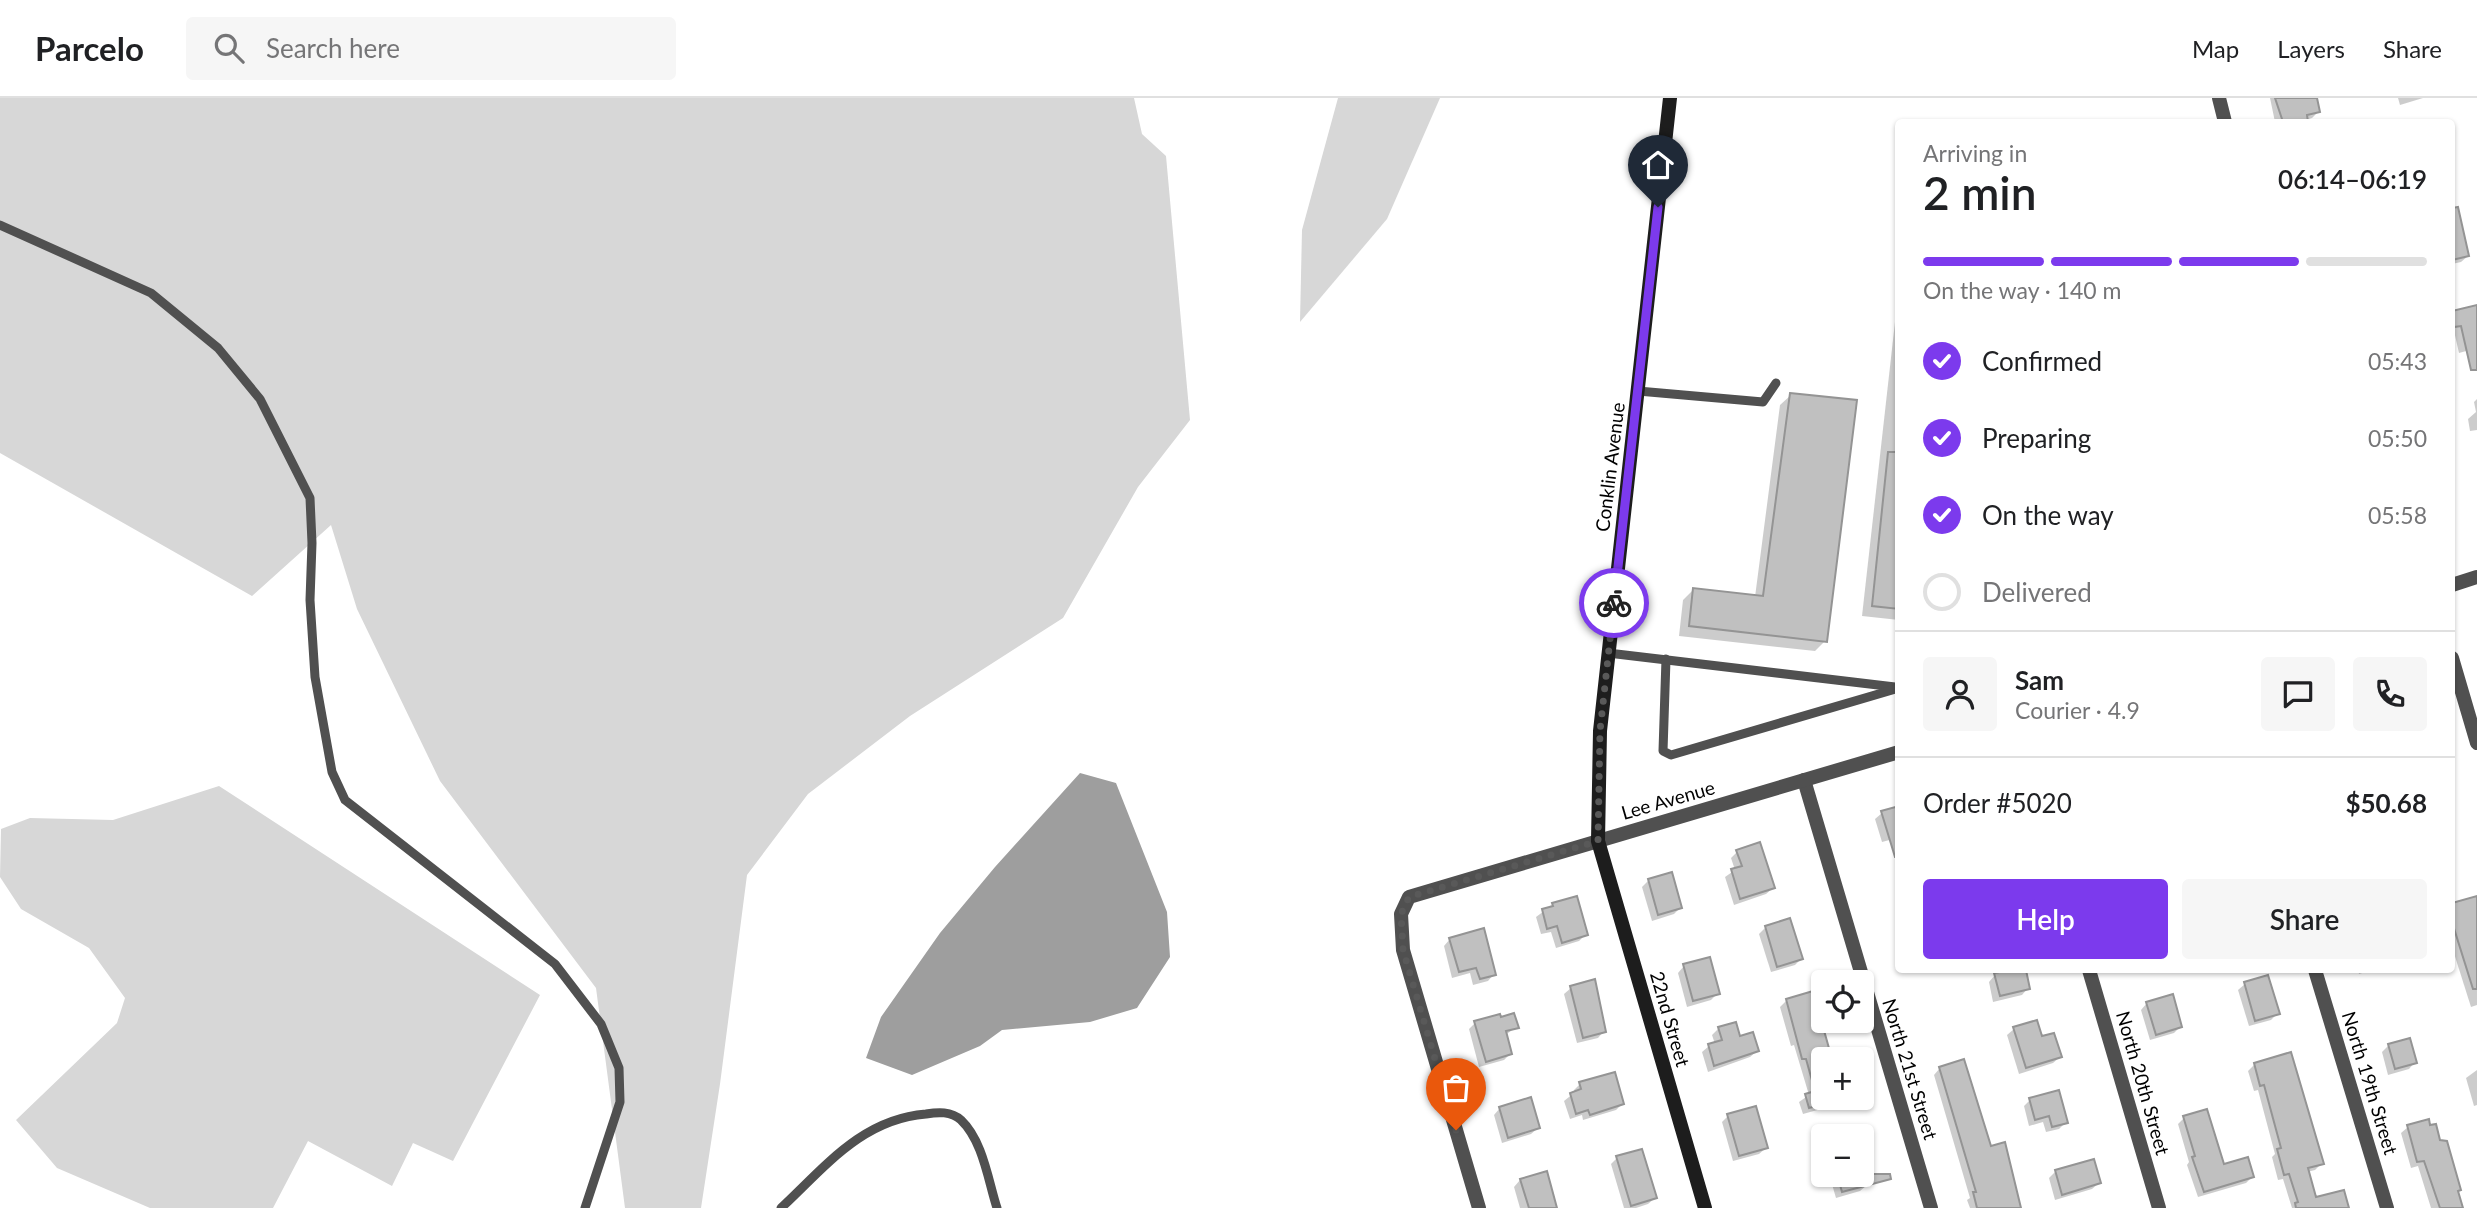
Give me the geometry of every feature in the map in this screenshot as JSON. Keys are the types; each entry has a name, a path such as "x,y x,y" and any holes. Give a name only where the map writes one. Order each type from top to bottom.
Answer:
{"street":[{"name":"Conklin Avenue","path":"1598,841 1600,731 1670,98"},
{"path":"2219,98 2224,119"},
{"path":"2455,584 2477,578"},
{"path":"2455,668 2477,743"},
{"name":"Lee Avenue","path":"1479,1208 1403,950 1401,914 1409,897 1895,753"},
{"name":"North 21st Street","path":"1804,780 1931,1208"},
{"name":"22nd Street","path":"1598,841 1705,1208"},
{"name":"North 20th Street","path":"2090,973 2159,1208"},
{"name":"North 19th Street","path":"2316,973 2387,1208"}],"lane":[{"path":"0,225 151,293 218,348 260,399 310,498 310,600 315,677 332,772 345,800 555,964 601,1024 619,1068 620,1102 585,1208"},
{"path":"1638,391 1763,402 1776,383"},
{"path":"1608,653 1895,687"},
{"path":"1666,659 1664,751 1671,755 1895,688"},
{"path":"782,1208 849,1143 877,1127 910,1115 935,1113 952,1114 962,1121 975,1137 997,1208"}],"shaded area":[{"path":"0,98 1134,98 1142,134 1166,156 1190,420 1138,487 1063,618 910,716 808,794 747,875 701,1208 625,1208 596,988 440,781 357,609 331,525 252,596 0,453"},
{"path":"1338,98 1440,98 1387,219 1300,322 1302,230"},
{"path":"1080,773 1116,783 1167,912 1170,957 1137,1008 1090,1022 1002,1030 980,1046 912,1075 866,1058 881,1017 940,933"},
{"path":"219,786 540,995 453,1161 413,1143 392,1186 308,1141 273,1208 150,1208 57,1168 16,1120 117,1023 125,998 89,948 21,909 0,877 1,829 30,818 113,820"}],"building":[{"path":"2275,98 2317,98 2320,112 2307,115 2308,119 2282,119"},
{"path":"2458,207 2469,256 2455,259 2455,208"},
{"path":"2477,305 2477,370 2471,370 2461,326 2455,327 2455,310"},
{"path":"1790,393 1857,400 1827,642 1689,626 1693,588 1763,596"},
{"path":"1888,452 1895,452 1895,609 1872,606"},
{"path":"1895,807 1895,857 1881,811"},
{"path":"1760,842 1775,888 1740,899 1731,869 1742,866 1736,850"},
{"path":"1672,872 1682,908 1658,915 1648,879"},
{"path":"1577,896 1588,935 1562,943 1557,926 1547,929 1542,909 1553,906 1552,903"},
{"path":"2477,896 2477,989 2473,989 2455,932 2455,902"},
{"path":"1790,918 1803,959 1777,967 1765,926"},
{"path":"1484,928 1496,975 1480,979 1476,968 1459,972 1449,938"},
{"path":"1710,957 1720,994 1693,1001 1683,964"},
{"path":"1994,973 2027,973 2030,989 2000,996"},
{"path":"2268,975 2280,1014 2255,1021 2244,982"},
{"path":"1595,979 1606,1032 1583,1038 1570,986"},
{"path":"1811,992 1811,1033 1825,1033 1829,1047 1811,1047 1811,1077 1806,1059 1802,1059 1786,999"},
{"path":"2173,994 2182,1027 2156,1035 2146,1002"},
{"path":"1514,1013 1519,1028 1506,1031 1512,1054 1486,1062 1474,1021"},
{"path":"2037,1020 2042,1036 2054,1033 2062,1057 2026,1068 2013,1027"},
{"path":"1736,1022 1740,1036 1753,1032 1759,1051 1714,1066 1708,1044 1722,1040 1718,1027"},
{"path":"2410,1038 2417,1063 2395,1069 2388,1044"},
{"path":"2291,1052 2324,1164 2308,1168 2316,1197 2344,1190 2349,1208 2296,1208 2295,1203 2298,1202 2289,1174 2284,1175 2277,1149 2281,1148 2264,1085 2260,1086 2254,1063"},
{"path":"1964,1059 1991,1146 2005,1142 2021,1208 1977,1208 1973,1192 1976,1192 1939,1067"},
{"path":"1615,1072 1624,1104 1590,1115 1588,1110 1576,1114 1570,1093 1581,1089 1579,1082"},
{"path":"2059,1090 2068,1123 2052,1127 2049,1116 2035,1120 2029,1098"},
{"path":"1811,1092 1811,1107 1809,1108 1805,1094"},
{"path":"1531,1097 1540,1128 1508,1138 1499,1107"},
{"path":"1756,1106 1768,1148 1739,1156 1727,1114"},
{"path":"2207,1109 2224,1164 2248,1157 2254,1177 2204,1192 2192,1157 2195,1156 2183,1116"},
{"path":"2429,1119 2430,1125 2436,1124 2440,1140 2447,1141 2461,1190 2458,1191 2463,1208 2440,1208 2424,1161 2417,1162 2407,1125"},
{"path":"1642,1149 1657,1198 1631,1206 1616,1156"},
{"path":"2094,1159 2101,1183 2062,1195 2055,1170"},
{"path":"1547,1171 1557,1208 1529,1208 1520,1179"},
{"path":"1874,1174 1890,1174 1891,1179 1874,1184"},
{"path":"1841,1187 1861,1187 1842,1192"}],"way so far":[{"path":"1456,1130 1403,950 1401,914 1409,897 1598,841 1600,731 1614,603"}],"route":[{"path":"1614,603 1658,207"}]}
